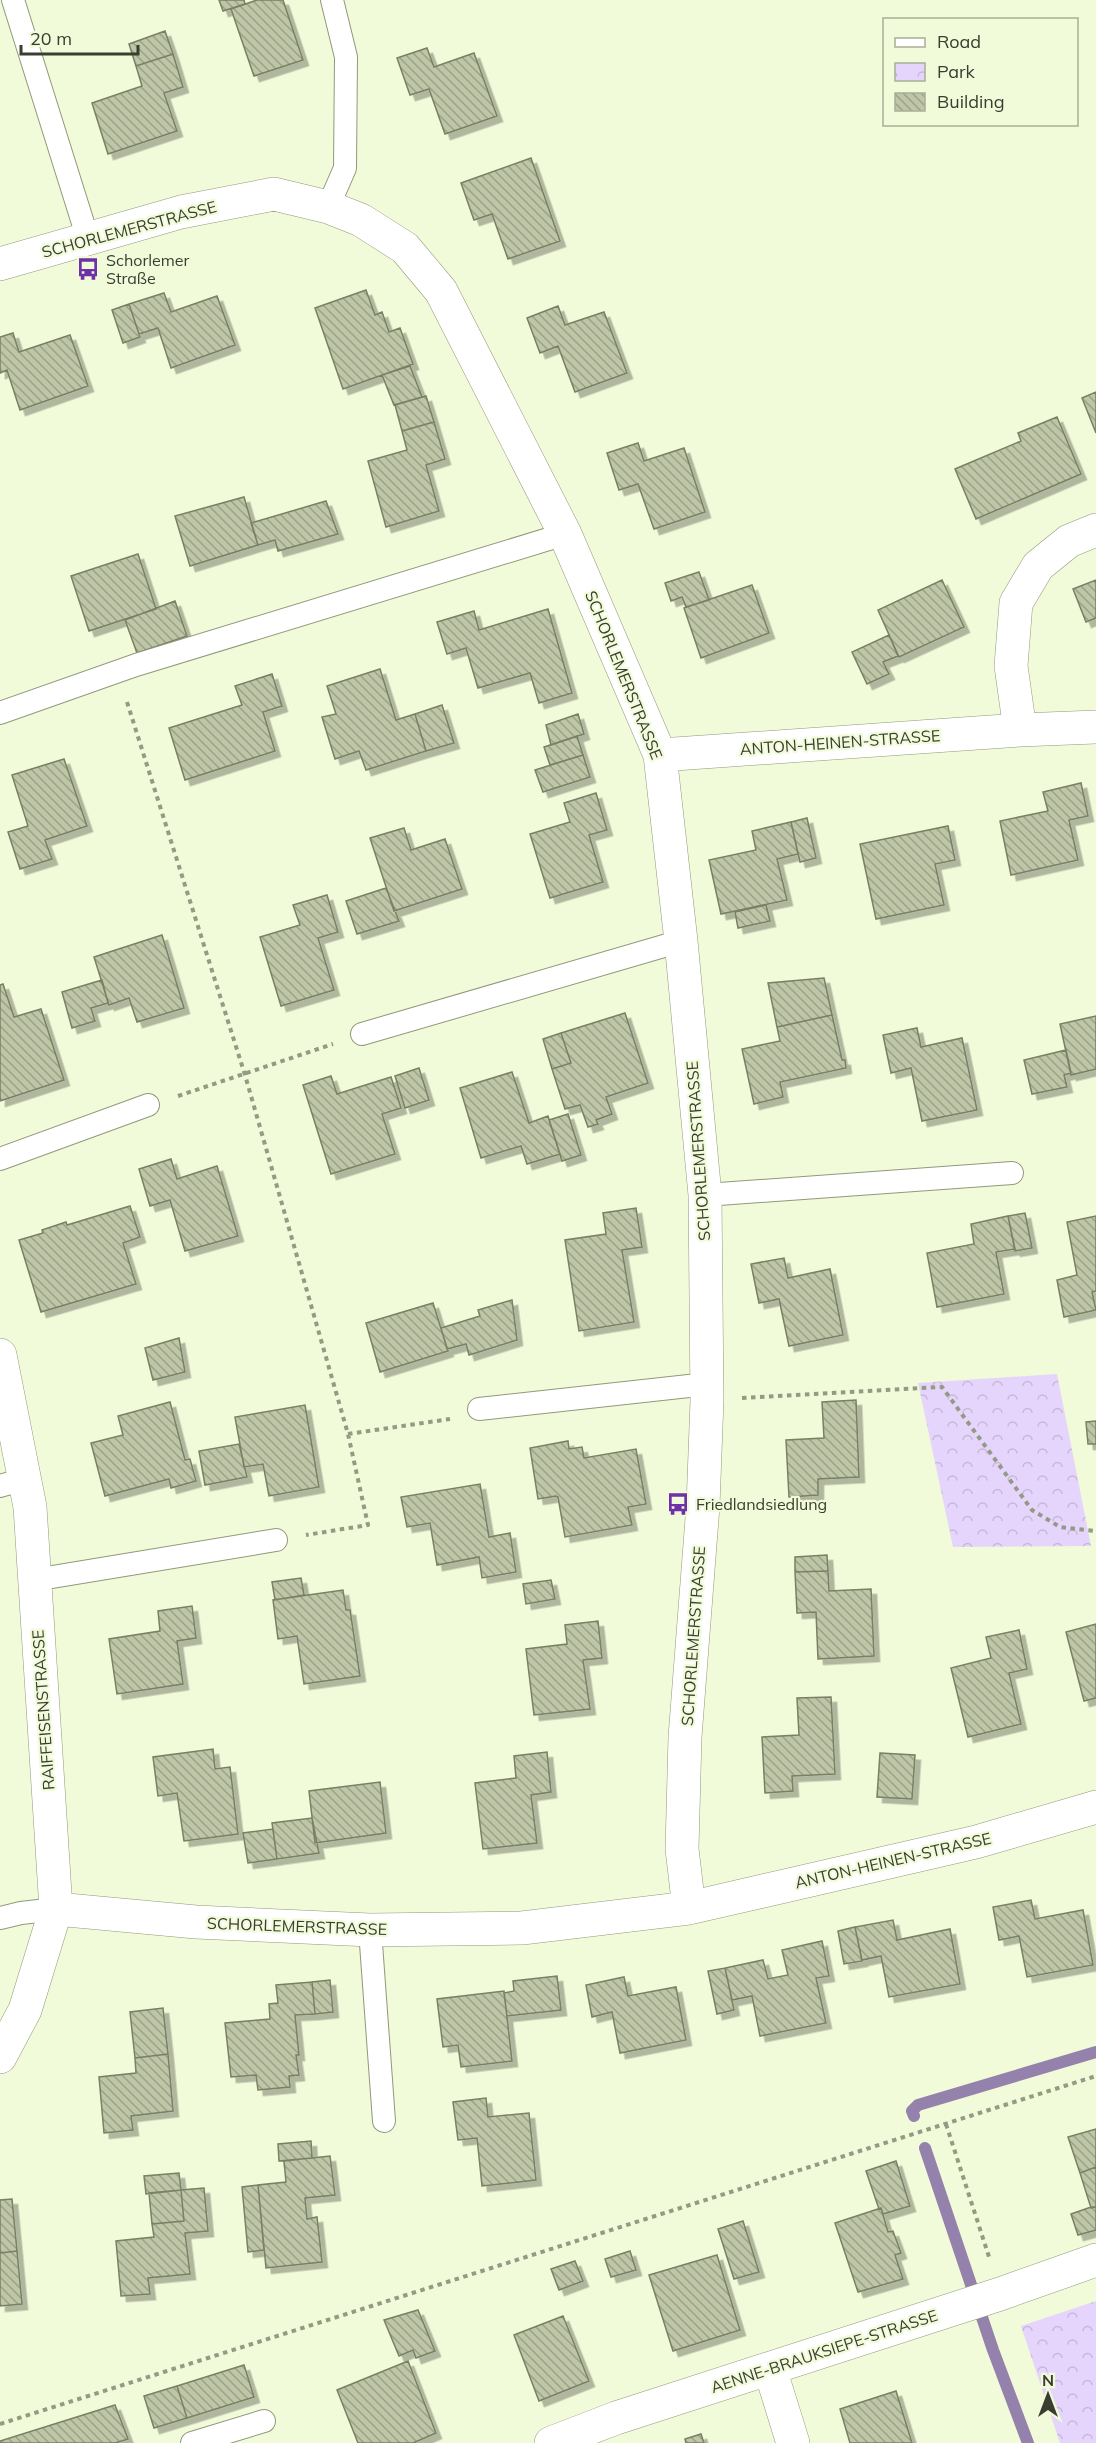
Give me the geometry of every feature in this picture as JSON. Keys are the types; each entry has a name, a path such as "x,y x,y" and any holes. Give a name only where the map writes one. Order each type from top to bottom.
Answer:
{"street":[{"name":"SCHORLEMERSTRASSE","path":"0,264 181,212 274,194 328,207 362,220 405,248 441,291 564,534 660,755 681,941 705,1195 707,1392 703,1506 685,1737 682,1849 689,1908 522,1928 370,1930 196,1922 56,1909"},
{"path":"1020,730 1011,666 1016,603 1038,566 1069,541 1096,530"},
{"name":"ANTON-HEINEN-STRASSE","path":"660,755 1020,730 1096,727"},
{"name":"RAIFFEISENSTRASSE","path":"0,1355 12,1483 30,1507 56,1909 25,2010 0,2057"},
{"name":"ANTON-HEINEN-STRASSE","path":"689,1908 976,1842 1096,1807"},
{"name":"AENNE-BRAUKSIEPE-STRASSE","path":"551,2443 616,2418 960,2307 1096,2260"},
{"path":"770,2369 793,2443"}],"lane":[{"path":"13,0 88,238"},
{"path":"328,207 345,168 346,57 332,0"},
{"path":"0,713 158,659 564,534"},
{"path":"362,1034 681,941"},
{"path":"0,1159 148,1105"},
{"path":"705,1195 1012,1173"},
{"path":"479,1410 707,1392"},
{"path":"34,1580 276,1540"},
{"path":"0,1918 21,1912 56,1909"},
{"path":"370,1930 384,2121"},
{"path":"192,2443 264,2421"}],"path":[{"path":"117,673 245,1075 348,1434 368,1525 276,1540"},
{"path":"148,1105 245,1075 362,1034"},
{"path":"707,1392 942,1387 1032,1510 1060,1527 1096,1531"},
{"path":"348,1434 448,1420 479,1410"},
{"path":"0,2424 1096,2076"},
{"path":"946,2124 996,2295"}],"green space":[{"path":"1057,1374 1091,1546 953,1547 918,1383"},
{"path":"1096,2301 1096,2443 1060,2443 1021,2326"}],"building":[{"path":"219,0 244,0 245,4 223,11"},
{"path":"257,0 283,0 303,60 254,76 231,9"},
{"path":"165,31 173,54 136,66 129,44"},
{"path":"427,48 434,67 474,53 497,116 445,134 429,89 410,95 397,58"},
{"path":"173,54 183,87 164,93 177,131 108,154 92,103 142,86 136,66"},
{"path":"531,158 560,241 508,259 492,214 474,220 461,183"},
{"path":"366,290 375,315 382,312 389,332 400,328 413,364 343,389 315,308"},
{"path":"164,293 171,312 217,296 235,345 171,368 158,328 139,334 129,304"},
{"path":"129,304 140,337 123,343 112,310"},
{"path":"558,306 565,325 604,312 627,373 575,392 558,346 540,353 527,318"},
{"path":"13,333 19,352 70,335 88,386 20,410 7,370 0,373 0,337"},
{"path":"410,366 422,397 394,405 382,375"},
{"path":"1096,392 1096,433 1082,398"},
{"path":"426,396 434,422 402,431 395,405"},
{"path":"1057,417 1081,474 976,519 955,469 1021,441 1018,433"},
{"path":"434,422 445,459 426,465 439,511 386,527 368,461 407,450 402,431"},
{"path":"638,443 644,461 684,448 705,512 654,529 638,484 619,490 607,453"},
{"path":"244,497 258,545 190,566 175,516"},
{"path":"326,501 338,534 278,551 275,540 258,545 251,523"},
{"path":"138,554 156,609 89,631 71,576"},
{"path":"699,572 709,600 686,607 682,597 671,601 665,583"},
{"path":"942,580 964,627 899,657 878,610"},
{"path":"1096,580 1096,618 1086,622 1073,589"},
{"path":"752,585 769,633 701,658 684,608"},
{"path":"175,601 187,636 137,653 125,620"},
{"path":"548,609 572,693 539,703 530,673 478,688 466,648 447,654 437,622 474,611 479,630"},
{"path":"889,635 898,656 883,662 889,674 867,684 852,652"},
{"path":"380,669 396,720 415,714 426,751 366,770 359,751 335,759 322,717 336,714 327,686"},
{"path":"272,674 282,706 263,712 275,751 185,780 169,728 242,705 235,686"},
{"path":"442,705 454,743 426,751 415,714"},
{"path":"578,714 584,734 551,745 546,725"},
{"path":"577,736 583,755 550,765 544,747"},
{"path":"583,755 590,777 543,792 535,770"},
{"path":"64,759 87,826 45,840 52,859 20,869 8,832 28,826 12,775"},
{"path":"1081,783 1088,816 1069,820 1078,860 1011,875 1000,821 1048,811 1043,792"},
{"path":"596,793 607,830 589,835 603,882 550,898 530,834 570,822 564,803"},
{"path":"807,818 816,858 800,862 791,822"},
{"path":"791,822 798,854 777,859 787,900 721,914 709,860 756,850 752,831"},
{"path":"948,826 955,860 935,864 944,905 876,919 860,844"},
{"path":"404,828 411,850 445,839 462,889 394,911 370,838"},
{"path":"386,888 399,921 357,934 346,901"},
{"path":"327,895 338,932 318,938 334,990 281,1006 260,937 300,925 293,905"},
{"path":"766,905 770,921 738,928 735,912"},
{"path":"162,935 184,1008 137,1022 129,998 109,1005 94,957"},
{"path":"824,978 832,1015 777,1027 768,983"},
{"path":"102,980 108,1003 91,1008 95,1021 72,1028 62,992"},
{"path":"3,984 14,1017 41,1009 64,1080 0,1101 0,985"},
{"path":"625,1013 648,1083 606,1097 612,1114 596,1120 598,1124 588,1127 580,1105 565,1109 552,1069 571,1063 561,1033"},
{"path":"832,1015 842,1060 845,1060 846,1068 780,1082 783,1097 754,1104 742,1049 780,1041 777,1027"},
{"path":"1096,1016 1096,1069 1071,1075 1060,1024"},
{"path":"917,1028 921,1047 962,1038 977,1110 922,1121 911,1068 891,1073 883,1035"},
{"path":"561,1033 571,1063 552,1069 543,1039"},
{"path":"1066,1050 1071,1073 1064,1075 1067,1087 1032,1094 1024,1060"},
{"path":"419,1068 429,1100 405,1108 395,1076"},
{"path":"512,1072 529,1123 548,1116 560,1154 527,1164 521,1146 481,1158 460,1088"},
{"path":"331,1076 337,1094 391,1077 401,1108 382,1114 395,1154 331,1174 303,1085"},
{"path":"568,1114 581,1155 562,1161 549,1120"},
{"path":"171,1159 177,1179 217,1166 238,1236 185,1251 170,1200 150,1206 139,1169"},
{"path":"130,1206 140,1237 123,1243 136,1284 41,1312 19,1240 43,1233 42,1230 66,1222 67,1225"},
{"path":"636,1208 642,1247 622,1250 634,1322 579,1331 565,1240 606,1234 603,1213"},
{"path":"1025,1213 1032,1248 1015,1251 1008,1216"},
{"path":"1008,1216 1015,1249 996,1252 1004,1294 937,1307 927,1253 974,1244 971,1224"},
{"path":"1096,1216 1096,1291 1092,1292 1096,1310 1064,1317 1057,1280 1077,1275 1067,1222"},
{"path":"784,1258 788,1278 830,1269 843,1335 789,1346 779,1299 759,1303 751,1264"},
{"path":"512,1300 517,1340 469,1355 466,1344 447,1349 441,1328 480,1316 478,1310"},
{"path":"433,1303 448,1351 380,1372 366,1323"},
{"path":"179,1338 185,1372 153,1380 145,1348"},
{"path":"856,1400 859,1477 818,1479 818,1495 789,1497 786,1440 824,1438 822,1402"},
{"path":"170,1402 185,1460 190,1459 196,1481 171,1488 169,1479 105,1496 91,1443 123,1435 118,1416"},
{"path":"305,1405 319,1487 269,1496 263,1464 244,1467 235,1417"},
{"path":"1096,1421 1096,1444 1088,1444 1086,1422"},
{"path":"568,1441 569,1449 582,1447 584,1458 636,1449 646,1504 628,1507 632,1525 565,1537 558,1497 538,1499 530,1448"},
{"path":"239,1444 247,1477 205,1485 199,1451"},
{"path":"480,1484 489,1537 510,1533 516,1572 482,1578 479,1557 437,1565 430,1523 407,1527 401,1497"},
{"path":"827,1555 828,1571 795,1572 795,1557"},
{"path":"828,1571 829,1591 871,1589 874,1656 818,1659 816,1612 797,1613 795,1572"},
{"path":"301,1578 304,1595 275,1600 272,1582"},
{"path":"551,1580 555,1599 526,1604 523,1584"},
{"path":"343,1590 346,1610 350,1610 360,1676 304,1684 297,1636 278,1639 273,1600"},
{"path":"192,1606 196,1638 177,1641 183,1684 117,1694 109,1639 160,1631 158,1611"},
{"path":"598,1621 602,1658 583,1660 590,1709 534,1715 526,1649 567,1644 565,1625"},
{"path":"1096,1624 1096,1698 1084,1701 1066,1632"},
{"path":"1019,1630 1027,1669 1009,1673 1021,1724 968,1737 951,1668 991,1658 986,1637"},
{"path":"831,1697 835,1774 792,1776 793,1791 765,1793 762,1737 799,1735 797,1698"},
{"path":"213,1749 215,1769 230,1767 238,1834 184,1841 177,1793 158,1796 153,1757"},
{"path":"547,1752 551,1792 531,1795 537,1843 483,1849 475,1783 516,1778 514,1756"},
{"path":"880,1753 915,1755 912,1799 877,1797"},
{"path":"380,1782 386,1833 315,1843 309,1791"},
{"path":"312,1818 319,1853 277,1859 272,1823"},
{"path":"273,1829 277,1859 248,1863 243,1833"},
{"path":"1031,1900 1035,1919 1083,1910 1093,1965 1027,1977 1019,1936 999,1940 993,1907"},
{"path":"893,1920 897,1940 950,1929 960,1984 889,1997 881,1956 862,1960 855,1927"},
{"path":"855,1927 862,1961 844,1964 838,1931"},
{"path":"822,1941 829,1976 816,1978 826,2023 760,2036 752,1996 732,2000 725,1968 763,1960 768,1979 788,1975 782,1950"},
{"path":"725,1968 734,2010 717,2014 708,1971"},
{"path":"557,1976 561,2010 507,2016 504,1993 514,1991 513,1981"},
{"path":"624,1977 628,1996 676,1987 686,2040 620,2053 612,2012 592,2017 586,1985"},
{"path":"330,1980 333,2012 315,2014 312,1982"},
{"path":"312,1982 315,2014 295,2015 299,2075 289,2076 290,2087 258,2090 256,2075 231,2077 225,2023 270,2019 269,2004 278,2003 276,1985"},
{"path":"504,1991 512,2061 461,2067 458,2045 443,2047 437,1999"},
{"path":"163,2008 168,2054 135,2058 130,2012"},
{"path":"168,2054 173,2111 131,2116 133,2130 104,2133 99,2077 136,2073 135,2058"},
{"path":"486,2098 488,2117 529,2113 536,2180 482,2186 477,2138 458,2140 453,2102"},
{"path":"1096,2129 1096,2167 1080,2173 1068,2137"},
{"path":"311,2141 312,2158 279,2161 278,2144"},
{"path":"330,2156 335,2195 305,2198 307,2219 317,2217 322,2262 266,2268 258,2185 286,2182 284,2161"},
{"path":"896,2161 910,2206 883,2214 881,2208 879,2209 866,2171"},
{"path":"1096,2167 1096,2207 1091,2208 1080,2173"},
{"path":"179,2173 181,2190 146,2194 144,2176"},
{"path":"258,2185 264,2250 248,2252 242,2187"},
{"path":"204,2188 208,2231 185,2233 190,2274 148,2278 150,2294 121,2296 116,2241 154,2237 152,2224 184,2221 181,2190"},
{"path":"181,2190 184,2221 152,2224 149,2193"},
{"path":"12,2199 17,2251 0,2253 0,2200"},
{"path":"1096,2207 1096,2230 1078,2235 1071,2214"},
{"path":"881,2208 888,2232 893,2231 901,2253 895,2255 903,2279 858,2292 835,2223"},
{"path":"743,2221 759,2272 734,2279 718,2229"},
{"path":"17,2251 22,2304 0,2306 0,2253"},
{"path":"630,2251 636,2270 611,2277 605,2259"},
{"path":"717,2255 740,2330 673,2351 649,2275"},
{"path":"575,2261 583,2281 559,2290 551,2269"},
{"path":"418,2310 435,2351 416,2358 413,2350 399,2356 384,2320"},
{"path":"563,2316 589,2381 539,2401 514,2335"},
{"path":"408,2361 436,2433 413,2443 358,2443 337,2390"},
{"path":"244,2365 254,2397 187,2418 177,2386"},
{"path":"177,2386 187,2418 154,2428 144,2396"},
{"path":"896,2391 912,2443 850,2443 840,2409"},
{"path":"115,2405 128,2439 115,2443 0,2443 0,2441"},
{"path":"701,2434 704,2443 686,2443 685,2439"}],"waterway":[{"path":"914,2116 912,2111 918,2105 1096,2052"},
{"path":"925,2148 993,2350 1028,2443"}],"place":[{"name":"Schorlemer Straße","path":"88,269"},
{"name":"Friedlandsiedlung","path":"678,1504"}]}
